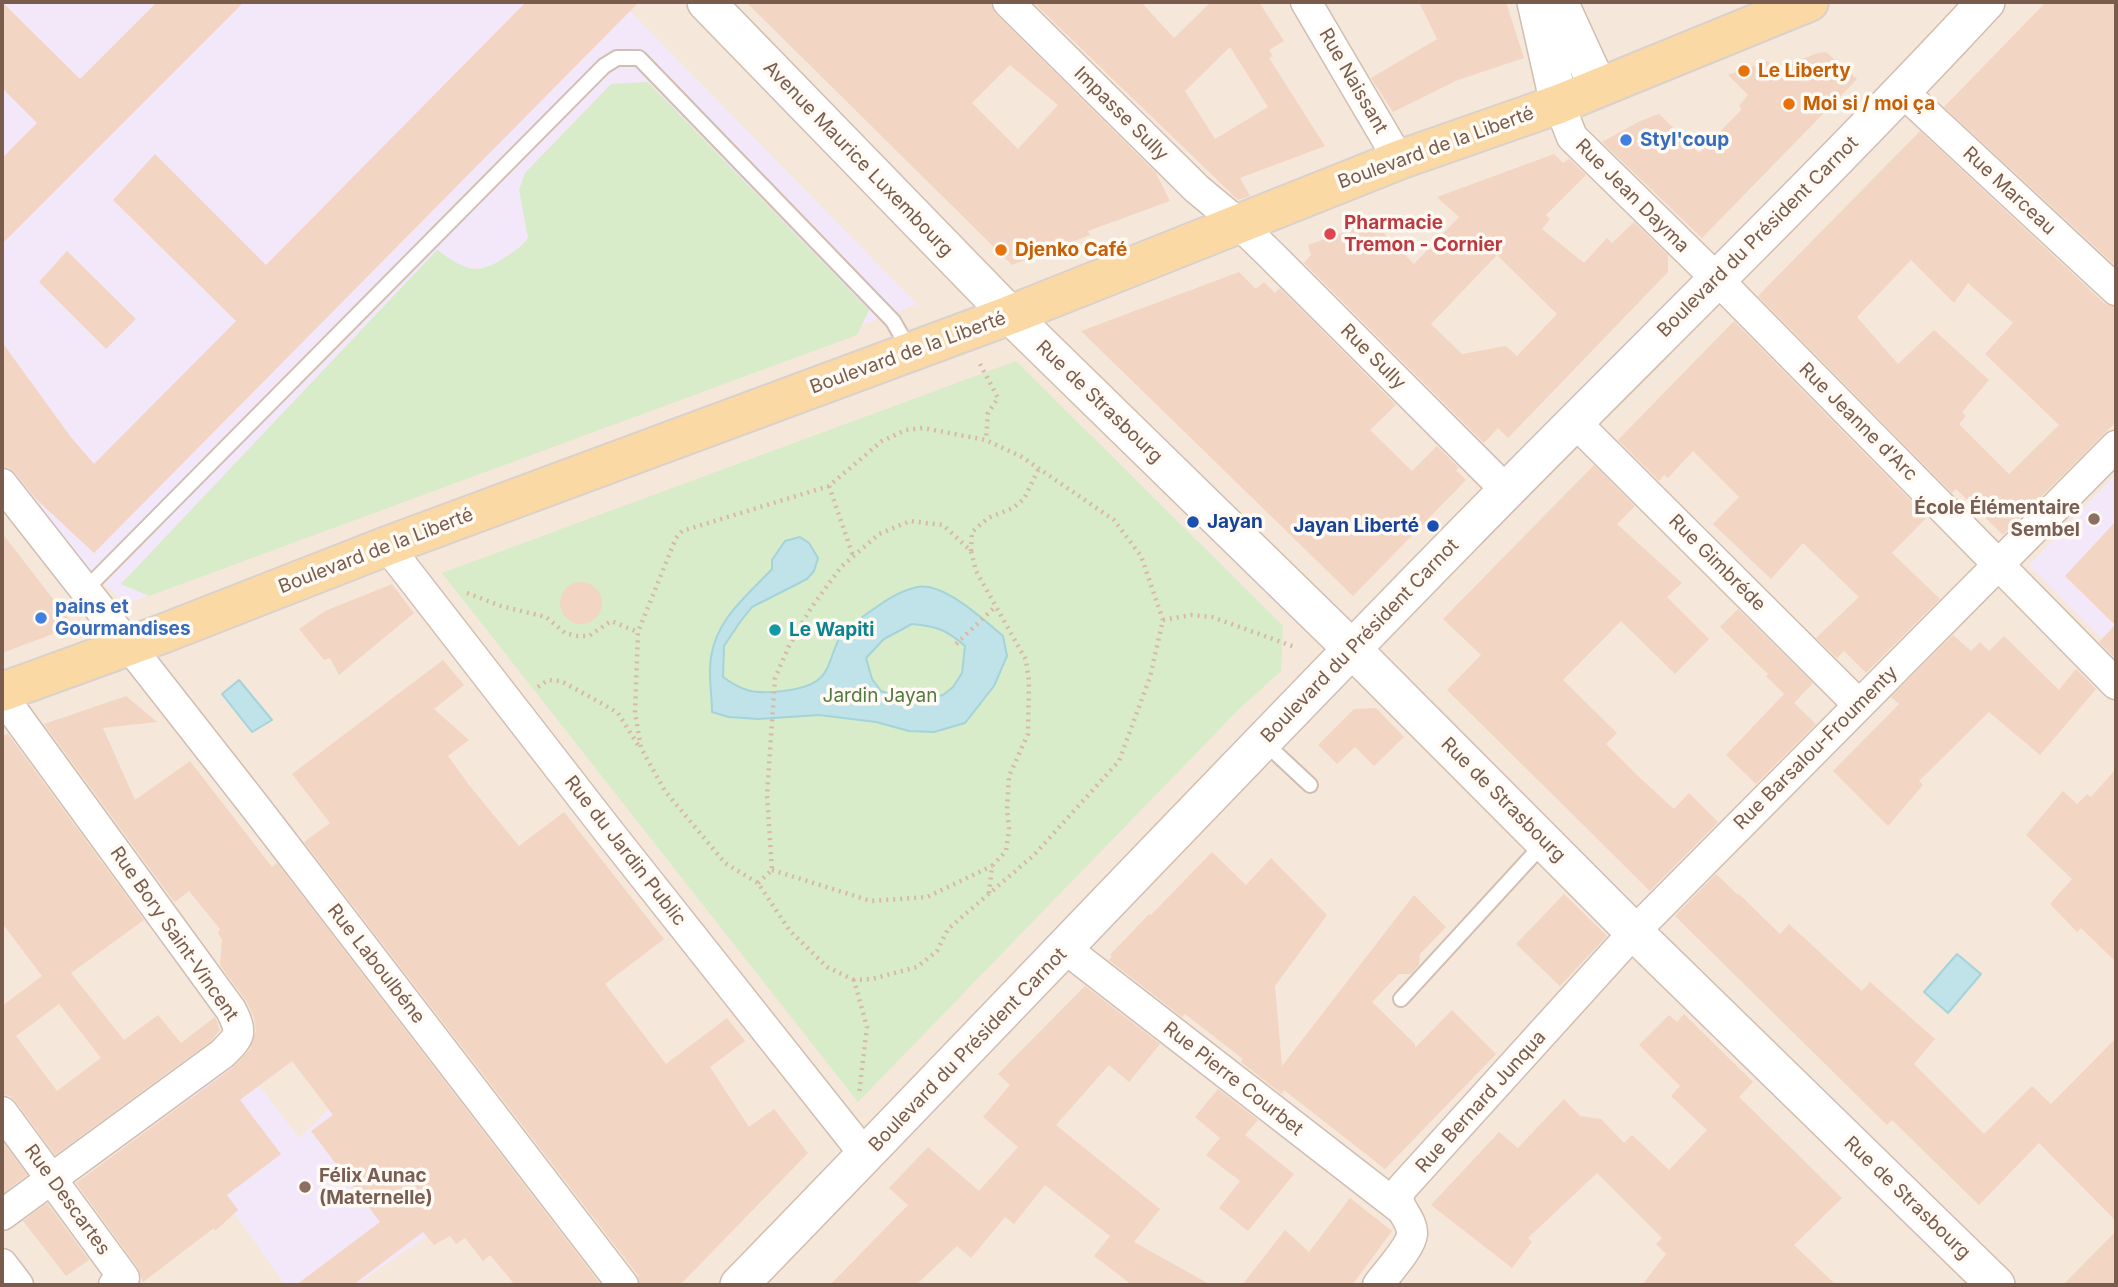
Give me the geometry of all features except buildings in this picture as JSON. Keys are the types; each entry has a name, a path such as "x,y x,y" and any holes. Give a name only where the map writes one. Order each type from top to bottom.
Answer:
{"main road":[{"name":"Boulevard de la Liberté","path":"2,694 387,546 1010,316 1399,160 1559,104 1809,2"}],"street":[{"name":"Avenue Maurice Luxembourg","path":"706,2 1010,316"},
{"name":"Impasse Sully","path":"1008,2 1197,189 1238,223"},
{"name":"Rue Naissant","path":"1306,2 1399,160"},
{"path":"1536,2 1559,104"},
{"path":"1559,2 1598,87"},
{"name":"Boulevard du Président Carnot","path":"739,1285 1066,949 1341,659 1903,92 1986,2"},
{"name":"Rue Marceau","path":"1903,92 2116,290"},
{"name":"Rue Jean Dayma","path":"1559,104 1572,136 1717,279"},
{"name":"Rue Sully","path":"1238,223 1507,491"},
{"name":"Rue Jeanne d'Arc","path":"1717,279 2116,684"},
{"name":"Rue de Strasbourg","path":"1010,316 1341,659 1545,842 1996,1285"},
{"name":"Rue Gimbréde","path":"1575,422 1858,704"},
{"name":"Rue Barsalou-Froumenty","path":"1634,932 2116,446"},
{"name":"Rue Laboulbéne","path":"2,484 270,826 623,1285"},
{"name":"Rue du Jardin Public","path":"387,546 866,1156"},
{"name":"Rue Bory Saint-Vincent","path":"2,694 231,1010 240,1027 237,1039 222,1054 2,1215"},
{"name":"Rue Bernard Junqua","path":"1401,1209 1398,1193 1403,1187 1634,932"},
{"name":"Rue Pierre Courbet","path":"1066,949 1401,1209"},
{"name":"Rue Descartes","path":"2,1112 124,1278 114,1285"},
{"path":"1378,1285 1412,1235 1411,1225 1401,1209"},
{"path":"2,1264 18,1285"}],"lane":[{"path":"84,592 594,76 617,58 639,58 892,320 910,351"},
{"path":"1263,741 1310,785"},
{"path":"1401,999 1545,842"}],"path":[{"path":"512,705 548,680 561,681 618,713 665,791 725,863 758,883 790,931 827,967 854,980 872,979 917,967 937,951 948,929 1034,855 1119,761 1150,677 1163,620 1141,556 1114,520 1022,457 986,440 923,428 906,430 882,440 829,486 682,531 676,538 638,632 635,713 640,748"},
{"path":"772,870 871,901 927,897 992,866 1006,851 1009,829 1009,776 1028,734 1030,681 1026,660 976,571 971,551 972,533 988,518 1013,508 1024,499 1039,468"},
{"path":"829,486 853,556"},
{"path":"772,870 766,795 773,685 789,646 811,608 853,556 879,534 910,521 943,525 971,551"},
{"path":"415,583 444,584 501,606 546,617 565,633 578,636 589,636 611,621 638,632"},
{"path":"956,644 996,606"},
{"path":"1163,620 1191,615 1212,617 1263,637 1283,641 1309,654 1341,659"},
{"path":"989,894 992,866"},
{"path":"758,883 772,870"},
{"path":"854,980 867,1027 858,1102"}],"shaded area":[{"path":"2,2 2116,2 2116,1285 2,1285"},
{"path":"2,2 621,2 917,304 126,604 74,556 2,462"},
{"name":"École Élémentaire Sembel","path":"2116,474 2116,653 2029,565"},
{"name":"Félix Aunac (Maternelle)","path":"239,1059 299,1138 335,1103 427,1236 356,1285 285,1285 167,1117"}],"green space":[{"path":"648,82 869,310 857,335 149,596 121,584 437,250 464,266 479,269 497,263 521,246 528,238 519,190 525,173 611,84"},
{"name":"Jardin Jayan","path":"1016,361 1283,626 1281,671 1239,709 858,1102 442,573"}],"water":[{"path":"800,537 809,543 818,558 814,571 807,579 752,607 724,646 723,677 744,689 763,692 784,691 813,683 823,675 838,641 854,623 882,603 907,590 927,587 951,596 1003,636 1007,656 994,686 965,723 934,732 909,731 876,722 819,715 758,719 729,717 712,712 710,664 714,643 726,619 772,569 772,560 785,541","holes":["912,624 935,628 965,646 962,673 953,687 943,695 908,700 881,691 872,679 866,658 884,639"]},
{"path":"239,680 272,720 252,732 222,694"},
{"path":"1957,954 1981,974 1948,1013 1924,992"}],"place":[{"name":"Le Liberty","path":"1744,71"},
{"name":"Moi si / moi ça","path":"1789,104"},
{"name":"Styl'coup","path":"1626,140"},
{"name":"Pharmacie Tremon - Cornier","path":"1330,234"},
{"name":"Djenko Café","path":"1001,250"},
{"name":"École Élémentaire Sembel","path":"2094,519"},
{"name":"Jayan","path":"1193,522"},
{"name":"Jayan Liberté","path":"1433,526"},
{"name":"pains et Gourmandises","path":"41,618"},
{"name":"Le Wapiti","path":"775,630"},
{"name":"Félix Aunac (Maternelle)","path":"305,1187"}]}
